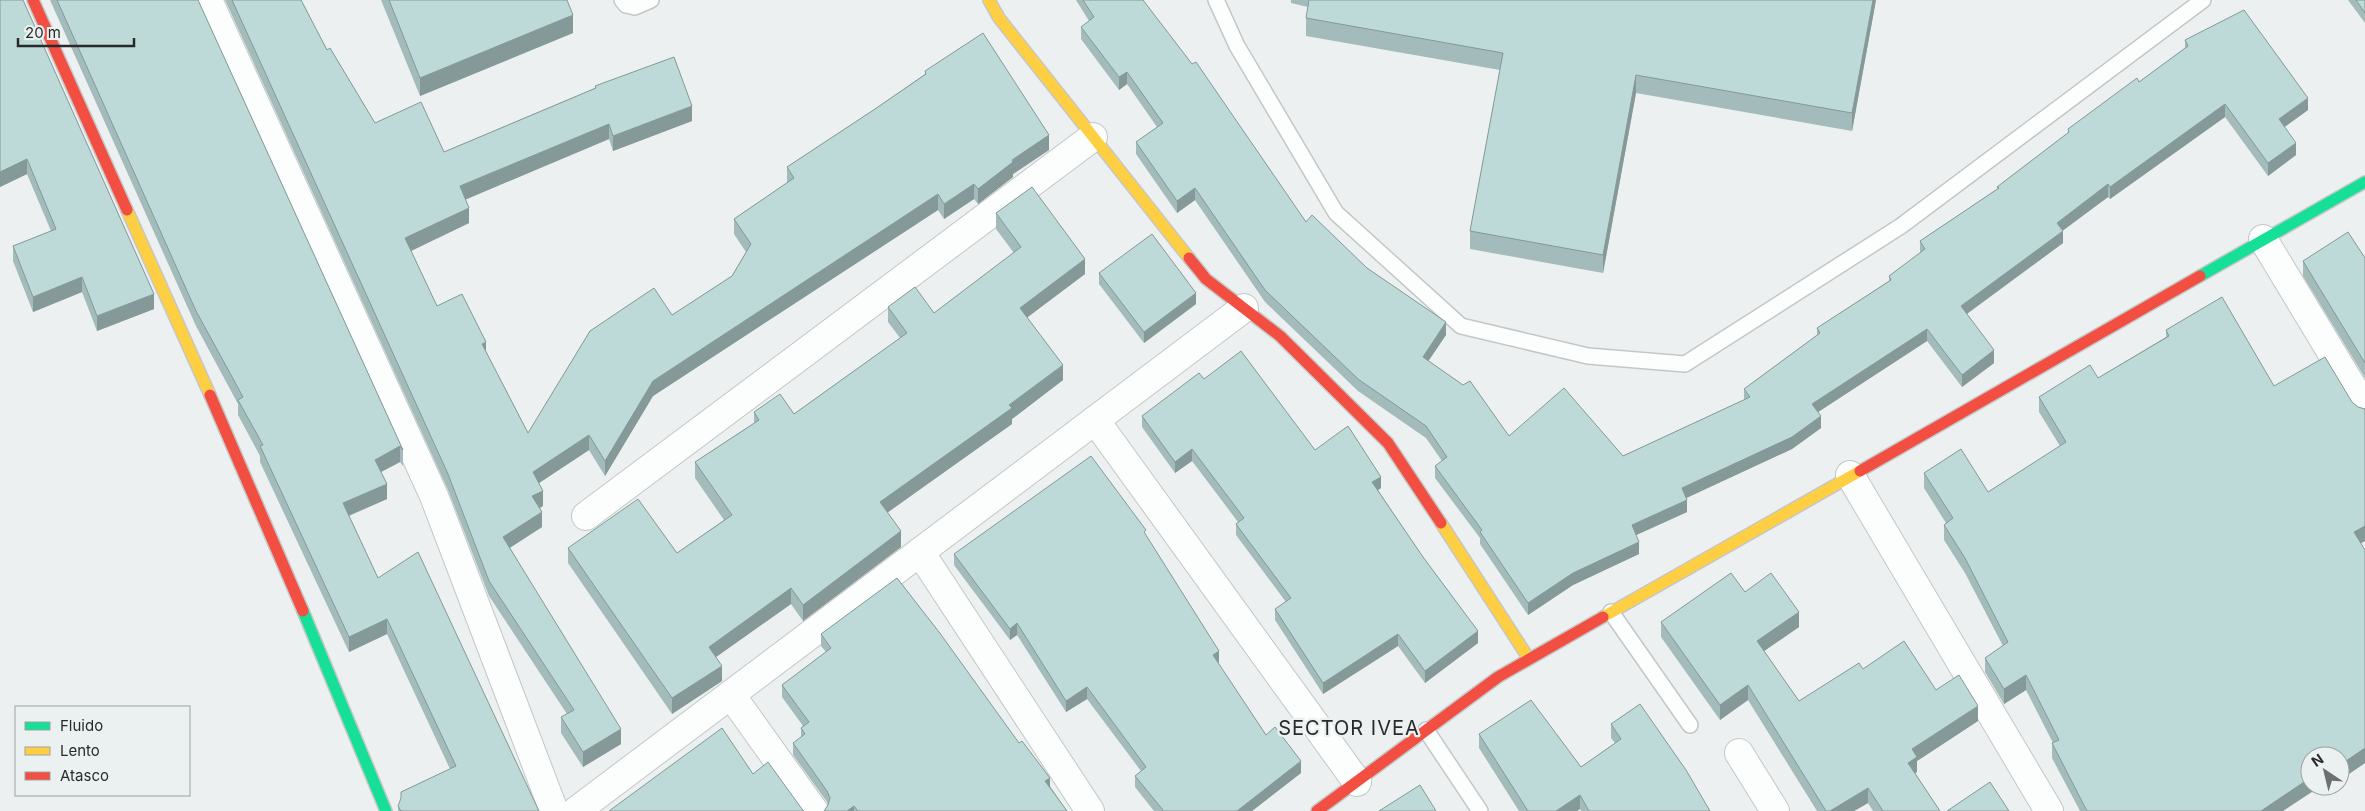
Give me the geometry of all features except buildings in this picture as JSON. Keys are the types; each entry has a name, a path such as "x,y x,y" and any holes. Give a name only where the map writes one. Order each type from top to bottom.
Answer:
{"street":[{"path":"33,0 259,506 386,811"},
{"path":"208,0 434,496 554,811"},
{"path":"990,0 999,18 1206,279 1280,336 1388,443 1529,659"},
{"path":"586,516 1093,137"},
{"path":"1318,811 1498,678 1529,659 2365,182"},
{"path":"2263,239 2365,408"},
{"path":"576,811 1244,308"},
{"path":"1095,420 1356,782"},
{"path":"1850,475 2049,811"},
{"path":"920,552 1090,811"},
{"path":"731,695 814,811"},
{"path":"1739,753 1775,811"}],"lane":[{"path":"622,0 626,5 635,7 651,0"},
{"path":"1216,0 1237,46 1336,213 1461,326 1588,356 1685,364 1901,226 2203,0"},
{"path":"1611,612 1690,725"},
{"path":"1426,730 1480,811"}],"traffic: fast":[{"path":"2200,276 2365,182"},
{"path":"303,611 386,811"}],"traffic: slow":[{"path":"989,0 999,18 1189,258"},
{"path":"127,210 210,395"},
{"path":"1603,617 1860,471"},
{"path":"1441,523 1529,659"}],"traffic: jam":[{"path":"33,0 127,210"},
{"path":"1189,258 1206,279 1280,336 1388,443 1441,523"},
{"path":"1860,471 2200,276"},
{"path":"210,395 303,611"},
{"path":"1317,811 1498,677 1603,617"}],"district":[{"name":"SECTOR IVEA","path":"1349,728"}]}
